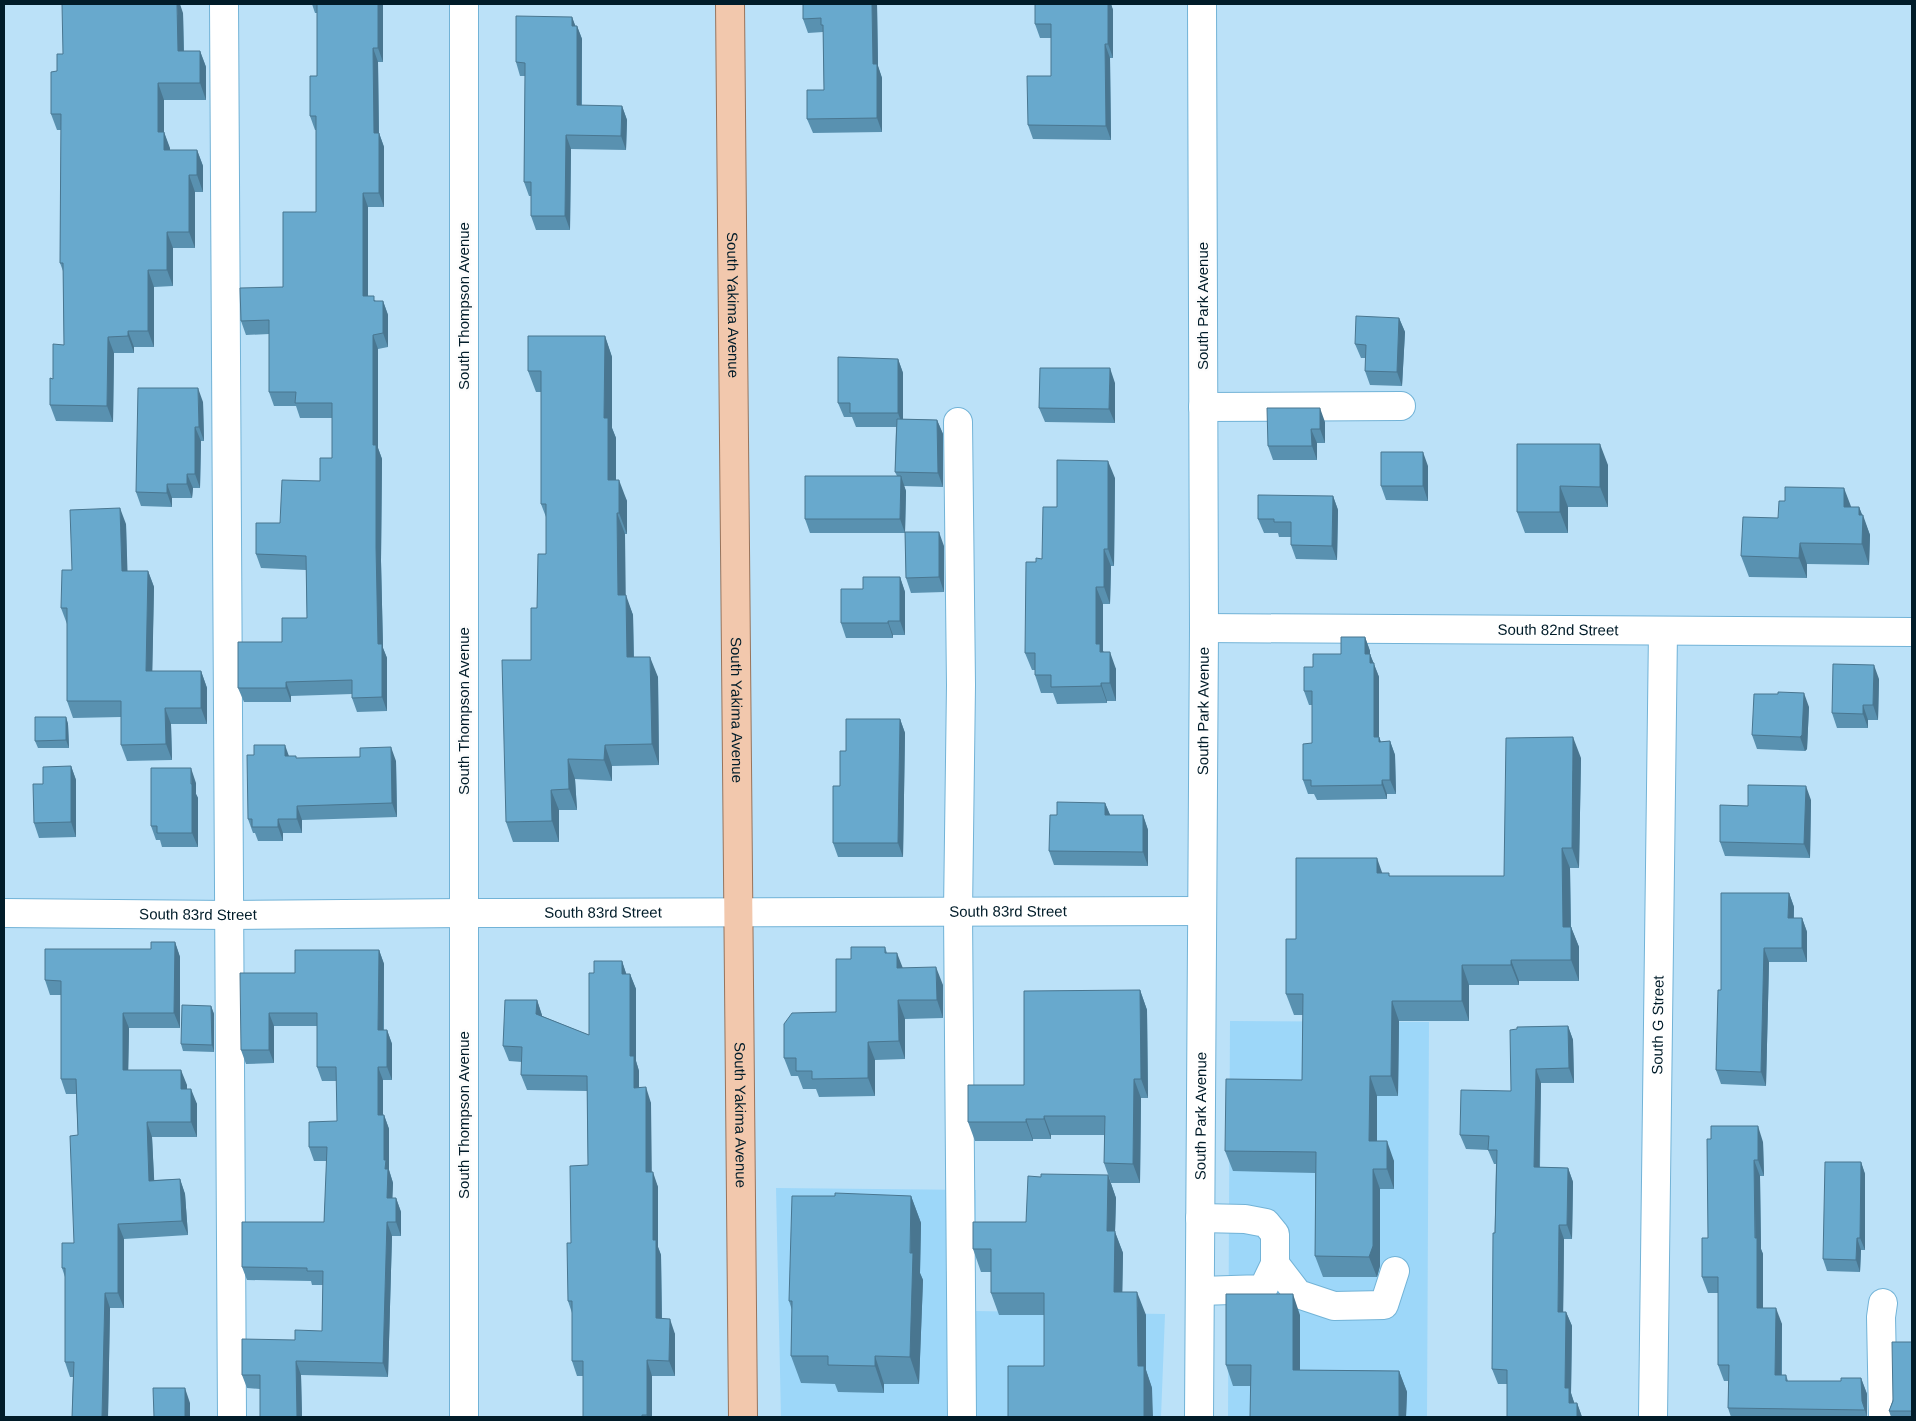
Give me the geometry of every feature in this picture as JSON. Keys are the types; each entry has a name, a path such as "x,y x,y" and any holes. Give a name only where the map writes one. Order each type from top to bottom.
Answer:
{"main road":[{"name":"South Yakima Avenue","path":"730,4 743,1417"}],"street":[{"path":"224,4 232,1417"},
{"name":"South Thompson Avenue","path":"464,4 464,1417"},
{"name":"South Park Avenue","path":"1199,1417 1204,628 1202,4"},
{"path":"1203,407 1401,406"},
{"path":"958,422 961,685 958,912 962,1417"},
{"name":"South 82nd Street","path":"1204,628 1912,632"},
{"name":"South G Street","path":"1653,1417 1663,631"},
{"name":"South 83rd Street","path":"4,913 228,915 1202,911"},
{"path":"1200,1218 1245,1219 1266,1223 1275,1234 1275,1264 1263,1289 1200,1291"},
{"path":"1275,1264 1298,1294 1334,1306 1384,1305 1395,1271"},
{"path":"1883,1303 1881,1317 1883,1417"}],"shaded area":[{"path":"1230,1021 1429,1022 1427,1417 1228,1417"},
{"path":"776,1188 976,1190 975,1311 1165,1314 1161,1417 781,1417"}],"building":[{"path":"62,4 177,4 178,51 200,51 200,83 158,83 158,132 164,132 164,150 197,150 197,175 189,175 189,232 167,232 167,270 148,270 148,331 128,331 128,336 108,337 107,406 50,405 50,378 53,379 53,344 64,345 63,263 60,263 61,114 51,114 51,72 57,71 57,54 63,54"},
{"path":"317,4 378,4 378,48 373,48 374,133 379,133 379,193 363,193 363,296 374,296 374,301 383,301 383,333 373,335 373,445 376,445 378,644 382,644 382,697 352,698 352,680 286,682 286,688 238,688 238,642 282,642 282,618 307,618 306,556 256,554 256,523 280,523 282,480 320,481 320,458 332,458 332,403 295,403 296,392 269,392 269,320 241,321 240,288 283,287 283,212 316,212 316,116 310,116 310,76 317,76"},
{"path":"803,4 872,4 873,64 877,64 877,118 807,119 807,90 824,90 823,25 821,25 821,18 803,19"},
{"path":"1035,4 1108,4 1108,44 1105,44 1106,126 1028,125 1027,76 1051,76 1051,24 1035,24"},
{"path":"516,16 572,17 572,26 577,26 577,105 622,106 621,136 566,135 565,216 531,216 531,182 524,182 525,63 516,62"},
{"path":"1356,316 1399,318 1397,372 1365,371 1366,345 1355,344"},
{"path":"528,336 605,336 604,418 608,418 608,480 619,480 619,513 617,513 618,595 626,595 627,657 650,657 652,744 605,745 604,760 568,759 569,789 551,790 552,821 506,822 502,660 531,660 531,608 537,608 538,554 546,554 546,504 541,504 541,371 528,371"},
{"path":"838,357 898,359 898,413 850,413 850,403 838,403"},
{"path":"1040,368 1110,368 1109,409 1039,408"},
{"path":"138,388 198,388 199,427 195,427 195,474 187,474 187,484 167,484 167,493 136,492"},
{"path":"1267,408 1320,408 1320,429 1311,429 1312,446 1268,446"},
{"path":"897,419 937,420 938,473 895,472"},
{"path":"1517,444 1600,444 1600,487 1560,486 1560,512 1517,512"},
{"path":"1381,452 1423,452 1423,486 1381,486"},
{"path":"1057,460 1108,461 1108,549 1104,549 1104,587 1096,587 1096,644 1100,644 1100,652 1110,652 1110,683 1101,683 1101,686 1051,687 1051,675 1035,675 1035,653 1025,653 1026,562 1036,562 1036,558 1042,559 1043,507 1057,507"},
{"path":"805,476 901,476 900,519 805,519"},
{"path":"1785,487 1844,488 1844,507 1859,507 1859,515 1863,515 1862,544 1800,543 1799,558 1741,556 1743,517 1778,518 1779,501 1785,501"},
{"path":"1258,495 1333,496 1332,546 1291,545 1291,522 1274,522 1274,519 1258,519"},
{"path":"120,508 122,571 148,571 146,671 201,671 201,708 165,708 166,744 121,745 121,701 67,701 67,608 61,608 62,570 72,570 70,510"},
{"path":"905,532 939,532 939,577 906,578"},
{"path":"863,577 900,577 900,621 888,621 888,623 841,623 841,589 863,589"},
{"path":"1341,637 1365,637 1365,654 1370,654 1370,663 1374,663 1374,737 1379,737 1379,742 1390,741 1390,780 1382,780 1382,785 1311,786 1311,780 1303,780 1303,744 1312,743 1312,691 1304,691 1304,667 1313,667 1313,654 1341,654"},
{"path":"1833,664 1874,665 1873,705 1863,705 1863,714 1832,713"},
{"path":"1778,692 1804,693 1802,735 1800,737 1752,735 1754,694 1778,694"},
{"path":"35,717 66,717 66,740 35,741"},
{"path":"846,719 900,719 898,843 833,843 833,786 840,786 840,751 846,751"},
{"path":"1573,737 1572,848 1562,848 1563,927 1571,927 1571,960 1511,960 1511,965 1462,965 1462,1001 1392,1001 1391,1076 1370,1076 1369,1141 1387,1141 1387,1169 1373,1169 1373,1246 1369,1257 1315,1256 1316,1152 1225,1151 1226,1079 1302,1080 1303,994 1286,994 1286,939 1296,939 1296,858 1377,858 1377,873 1389,873 1389,876 1504,876 1506,738"},
{"path":"254,745 285,745 285,756 296,756 296,758 360,757 360,748 391,747 392,803 297,806 297,819 278,819 278,827 252,827 252,819 248,819 247,755 254,755"},
{"path":"71,766 71,822 34,823 33,784 43,784 43,767"},
{"path":"151,768 191,768 192,833 157,833 157,826 151,826"},
{"path":"1748,785 1806,786 1804,844 1720,842 1720,805 1748,806"},
{"path":"1057,802 1105,803 1105,815 1143,815 1143,852 1049,851 1050,815 1057,815"},
{"path":"1721,893 1789,893 1788,918 1802,918 1802,948 1764,948 1761,1072 1716,1070 1718,990 1721,990"},
{"path":"151,942 175,942 174,1013 123,1013 123,1070 181,1070 181,1089 191,1089 191,1122 147,1122 149,1181 180,1179 182,1221 118,1224 118,1293 105,1293 102,1417 72,1417 74,1362 65,1362 65,1268 62,1268 62,1243 74,1243 70,1136 78,1135 76,1079 61,1079 61,981 45,980 45,949 151,949"},
{"path":"851,947 885,947 885,953 897,953 897,968 936,967 937,1000 898,1000 899,1041 868,1042 868,1078 812,1079 812,1071 796,1071 796,1058 784,1058 784,1024 792,1013 836,1012 836,959 851,959"},
{"path":"295,950 379,950 378,1030 387,1030 387,1067 378,1067 378,1115 384,1115 384,1160 386,1160 385,1169 388,1169 387,1198 396,1198 396,1222 387,1222 383,1363 296,1361 297,1417 260,1417 260,1375 242,1375 242,1339 295,1340 295,1330 322,1331 323,1271 307,1271 307,1268 242,1267 242,1222 324,1222 327,1147 309,1147 309,1122 337,1121 336,1067 317,1067 317,1013 269,1013 269,1050 241,1050 240,973 295,973"},
{"path":"594,961 622,961 622,974 630,974 630,1056 634,1056 634,1088 646,1087 646,1172 653,1172 653,1240 656,1240 656,1318 670,1319 669,1361 647,1360 647,1415 642,1415 642,1417 583,1417 583,1361 572,1361 572,1301 568,1301 567,1243 571,1243 570,1166 588,1165 587,1076 521,1075 522,1047 503,1046 505,1000 537,1000 536,1014 589,1035 589,973 594,973"},
{"path":"1140,990 1141,1079 1134,1079 1133,1164 1104,1163 1105,1116 1044,1116 1044,1119 1026,1119 1026,1122 968,1122 968,1085 1024,1085 1024,991"},
{"path":"182,1005 211,1006 212,1045 181,1044"},
{"path":"1568,1026 1569,1068 1536,1069 1534,1167 1568,1168 1567,1225 1559,1225 1558,1312 1566,1312 1565,1388 1569,1388 1569,1403 1577,1403 1577,1417 1507,1417 1507,1370 1492,1369 1493,1233 1495,1233 1497,1150 1488,1150 1489,1136 1460,1135 1461,1090 1511,1091 1510,1030 1517,1029 1517,1027"},
{"path":"1711,1126 1758,1126 1758,1160 1754,1160 1757,1308 1776,1308 1775,1375 1786,1375 1786,1381 1841,1381 1841,1378 1861,1378 1862,1401 1865,1410 1728,1408 1729,1365 1718,1365 1718,1277 1702,1277 1702,1238 1708,1238 1707,1139 1711,1139"},
{"path":"1825,1162 1861,1162 1860,1238 1857,1238 1856,1260 1823,1259"},
{"path":"1041,1174 1108,1175 1107,1231 1115,1231 1114,1292 1137,1292 1138,1366 1144,1366 1144,1417 1008,1417 1008,1366 1044,1366 1044,1293 991,1293 991,1249 973,1249 973,1222 1026,1222 1028,1176 1041,1177"},
{"path":"835,1193 911,1196 910,1253 913,1253 910,1357 875,1356 875,1366 828,1365 828,1356 791,1356 792,1301 789,1301 792,1196 835,1196"},
{"path":"1226,1294 1293,1294 1293,1370 1399,1371 1399,1417 1250,1417 1251,1365 1226,1365"},
{"path":"1892,1342 1912,1342 1912,1411 1889,1411 1893,1401"},
{"path":"153,1388 185,1388 185,1417 154,1417"}]}
